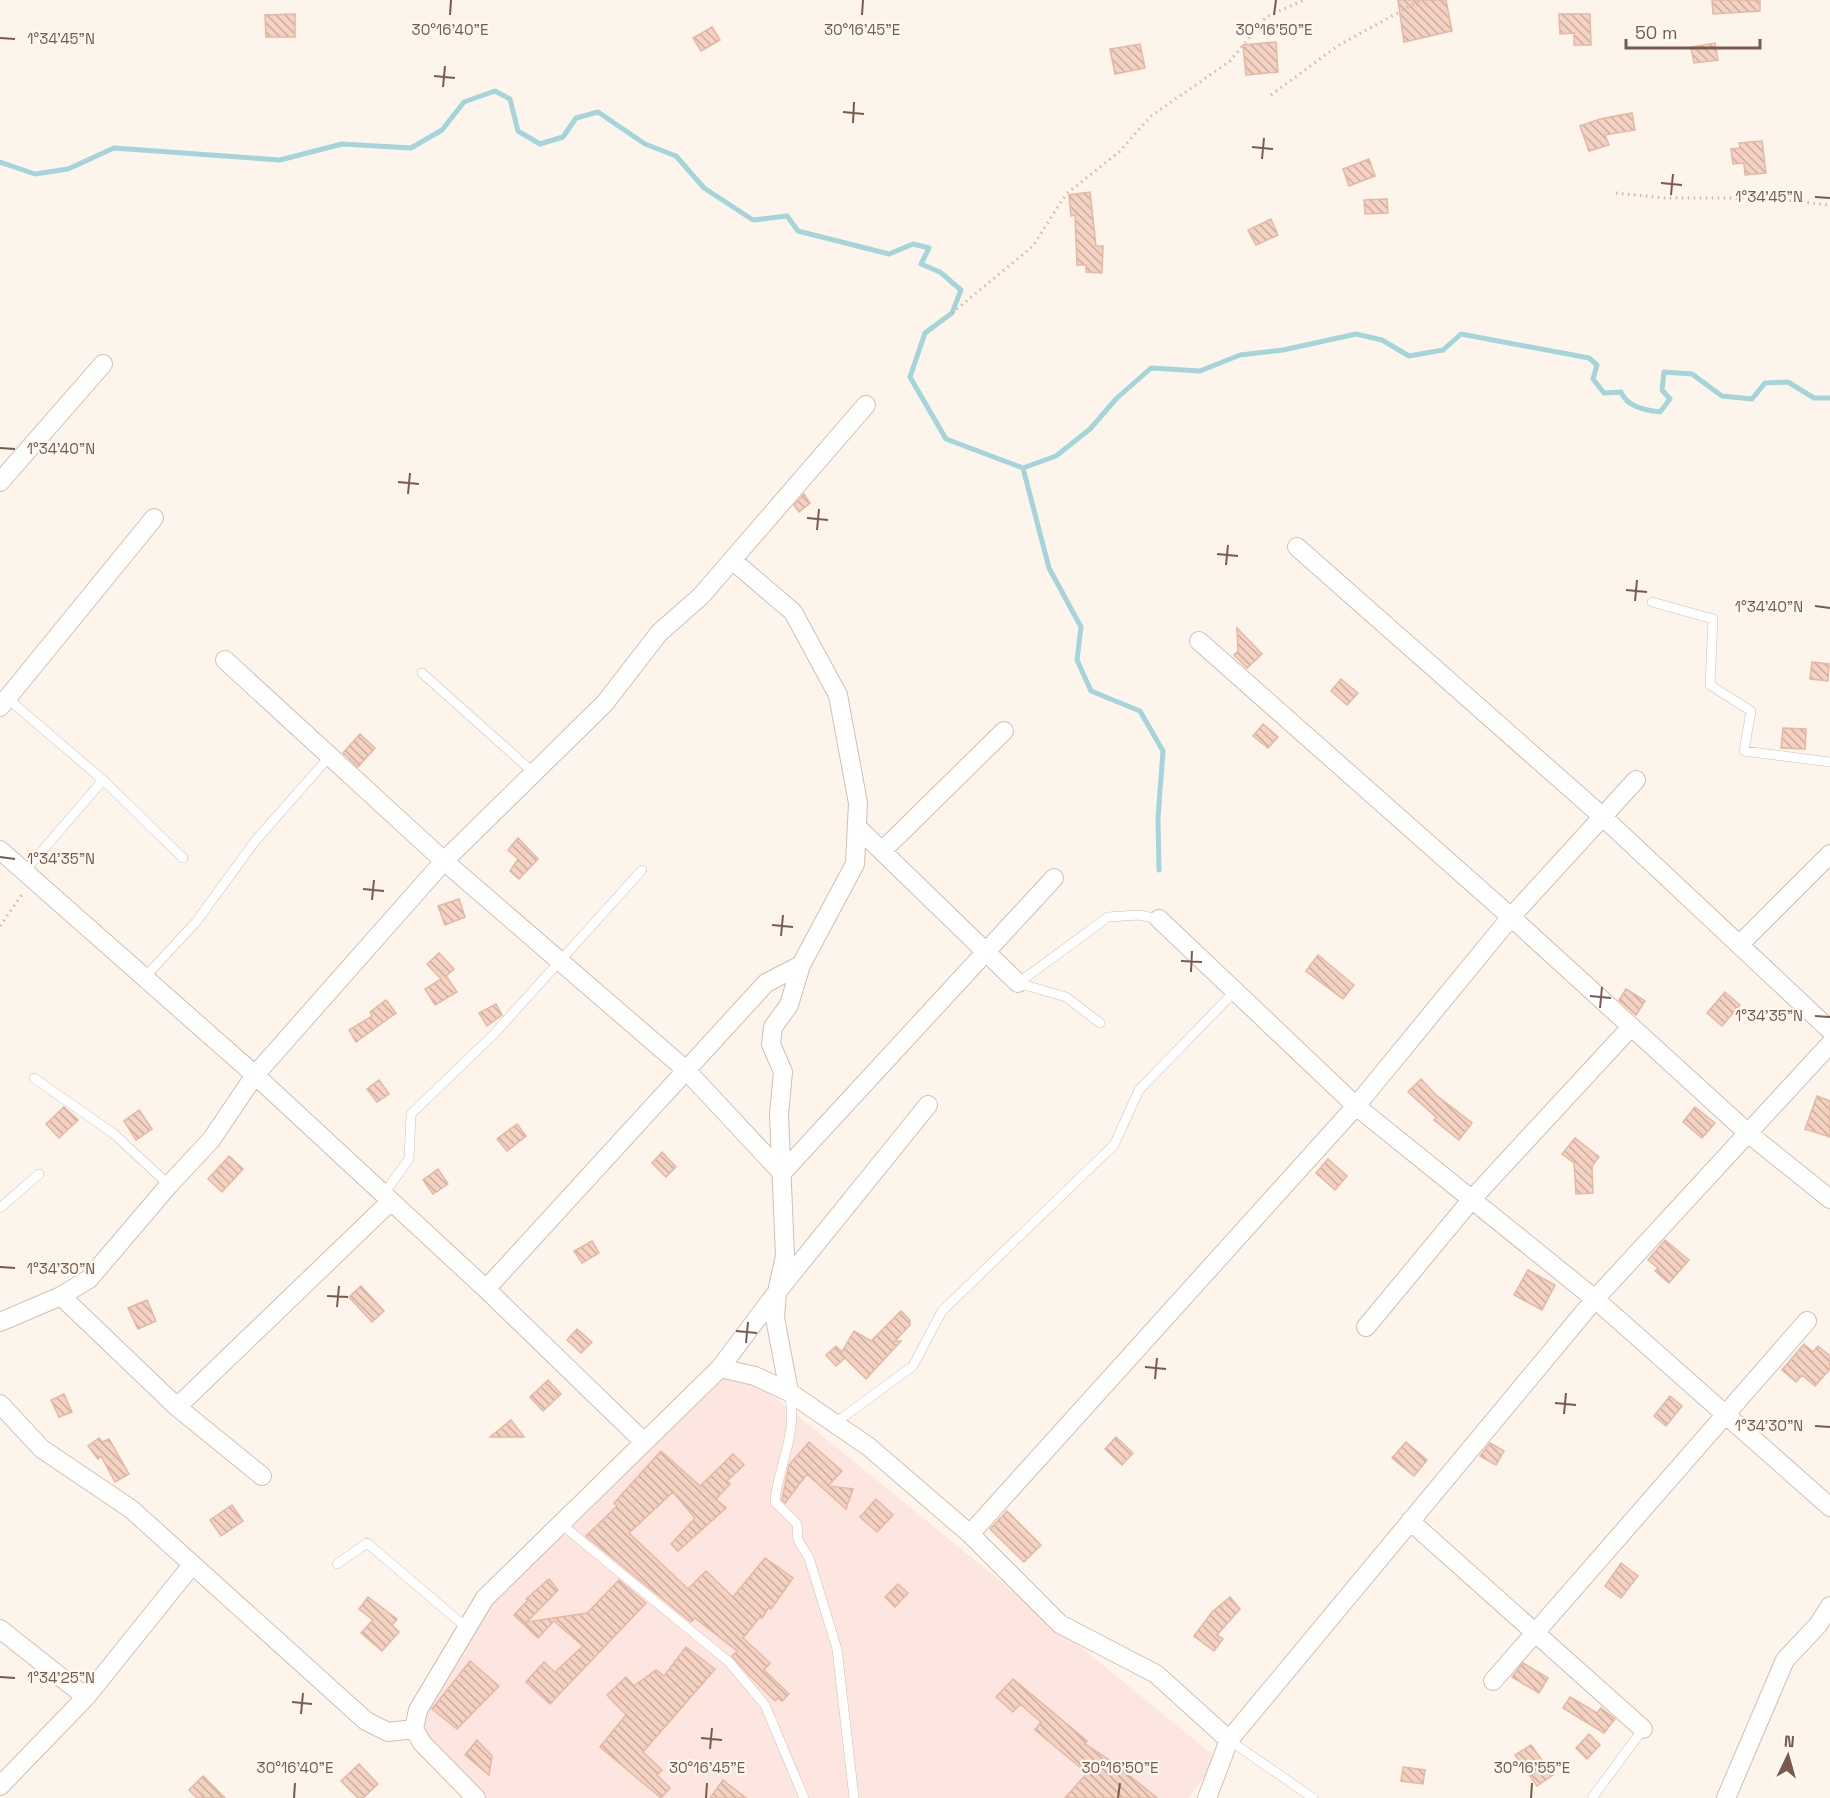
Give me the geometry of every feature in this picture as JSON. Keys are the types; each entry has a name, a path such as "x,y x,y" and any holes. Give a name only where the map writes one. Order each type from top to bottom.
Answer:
{"street":[{"path":"0,482 102,364"},
{"path":"0,1322 61,1296 89,1279 169,1185 211,1140 255,1075 444,861 605,703 659,633 700,596 866,405"},
{"path":"3,702 154,518"},
{"path":"1297,548 1603,817 1830,1030"},
{"path":"732,560 793,612 838,695 858,803 855,864 801,964 789,1005 773,1027 771,1044 783,1072 779,1114 785,1256 777,1292 775,1318 789,1392"},
{"path":"1199,641 1510,916 1749,1134 1830,1199"},
{"path":"225,660 444,861 686,1070 782,1173"},
{"path":"882,851 1004,731"},
{"path":"970,1534 1356,1106 1510,916 1636,780"},
{"path":"857,827 1018,983"},
{"path":"0,850 255,1075 486,1289 644,1442"},
{"path":"1739,945 1830,854"},
{"path":"782,1173 1054,878"},
{"path":"1159,919 1356,1106 1595,1299 1830,1507"},
{"path":"486,1289 766,983 801,964"},
{"path":"1366,1328 1472,1199 1631,1027"},
{"path":"1207,1798 1229,1740 1595,1299 1830,1044"},
{"path":"476,1798 422,1743 414,1729 418,1710 485,1598 720,1368 777,1292 928,1105"},
{"path":"177,1407 387,1198"},
{"path":"61,1296 177,1407 262,1476"},
{"path":"1493,1681 1807,1321"},
{"path":"720,1368 755,1376 789,1392 869,1447 970,1534 1060,1624 1156,1674 1229,1740"},
{"path":"0,1404 42,1449 131,1509 366,1721 388,1732 414,1729"},
{"path":"1410,1521 1643,1729"},
{"path":"0,1786 86,1697 192,1565"},
{"path":"1726,1798 1785,1660 1818,1625 1830,1606"},
{"path":"0,1629 86,1697"}],"lane":[{"path":"1652,602 1713,619 1710,685 1751,711 1744,751 1830,762"},
{"path":"422,673 534,773"},
{"path":"3,702 103,780 183,858"},
{"path":"144,978 196,922 256,840 330,756"},
{"path":"25,874 103,780"},
{"path":"387,1198 409,1160 411,1114 494,1034 642,870"},
{"path":"1018,983 1108,917 1139,915 1159,919"},
{"path":"1018,983 1066,997 1100,1023"},
{"path":"835,1423 913,1366 942,1311 1114,1145 1139,1090 1236,990"},
{"path":"34,1078 114,1134 169,1185"},
{"path":"0,1208 39,1174"},
{"path":"789,1392 793,1410 789,1445 777,1484 775,1502 797,1524 798,1540 809,1557 837,1649 854,1798"},
{"path":"561,1524 729,1662 765,1705 804,1798"},
{"path":"337,1564 367,1543 467,1628"},
{"path":"1592,1798 1643,1729"},
{"path":"1229,1740 1313,1798"}],"path":[{"path":"952,313 1033,246 1066,194 1119,152 1151,116 1230,60 1266,17 1304,0"},
{"path":"1271,95 1339,45 1420,0"},
{"path":"1616,193 1664,198 1764,198 1830,205"},
{"path":"0,926 22,897 25,874"}],"shaded area":[{"path":"737,1366 1218,1759 1188,1798 486,1798 418,1726 487,1609"}],"building":[{"path":"1398,0 1446,0 1452,31 1404,42"},
{"path":"1712,0 1760,0 1760,11 1713,14"},
{"path":"295,14 295,37 266,37 265,15"},
{"path":"1559,14 1590,14 1591,45 1574,45 1574,33 1560,34"},
{"path":"712,27 720,40 701,51 693,38"},
{"path":"1276,42 1278,72 1246,75 1243,45"},
{"path":"1715,43 1718,60 1694,63 1691,47"},
{"path":"1140,44 1145,68 1115,74 1110,49"},
{"path":"1632,113 1635,130 1605,135 1609,145 1589,151 1580,126 1600,119"},
{"path":"1762,141 1766,173 1745,175 1744,163 1733,164 1731,149 1740,148 1739,143"},
{"path":"1369,159 1375,176 1349,186 1343,169"},
{"path":"1090,192 1096,246 1103,246 1102,273 1086,272 1086,265 1077,265 1075,215 1071,216 1069,195"},
{"path":"1387,199 1388,213 1365,214 1364,200"},
{"path":"1271,219 1278,235 1256,245 1248,230"},
{"path":"804,494 810,503 799,512 794,505"},
{"path":"1237,628 1262,654 1247,668 1234,655 1238,651"},
{"path":"1812,662 1829,664 1828,681 1810,679"},
{"path":"1341,679 1358,693 1347,705 1331,691"},
{"path":"1263,724 1278,737 1268,748 1253,736"},
{"path":"1783,728 1806,729 1805,749 1781,748"},
{"path":"360,734 375,748 358,767 343,753"},
{"path":"518,838 538,859 519,879 510,871 518,859 508,850"},
{"path":"459,899 465,917 445,925 438,906"},
{"path":"439,953 454,969 446,976 457,992 435,1005 425,989 441,979 427,964"},
{"path":"1318,955 1354,985 1343,999 1306,971"},
{"path":"1626,989 1645,1001 1636,1015 1619,1000"},
{"path":"1725,992 1740,1005 1722,1026 1707,1013"},
{"path":"386,1000 396,1013 356,1042 349,1030 372,1016 370,1012"},
{"path":"496,1004 502,1015 487,1026 479,1013"},
{"path":"1421,1079 1436,1095 1472,1123 1459,1140 1434,1120 1436,1117 1408,1092"},
{"path":"379,1080 389,1094 377,1102 367,1089"},
{"path":"1817,1096 1830,1101 1830,1137 1805,1129"},
{"path":"64,1107 78,1120 59,1138 46,1124"},
{"path":"1695,1107 1715,1123 1702,1138 1683,1122"},
{"path":"139,1110 152,1129 136,1140 124,1121"},
{"path":"517,1124 526,1136 507,1151 497,1139"},
{"path":"1575,1138 1599,1157 1592,1166 1593,1193 1576,1194 1574,1163 1562,1154"},
{"path":"662,1152 676,1167 666,1177 652,1163"},
{"path":"229,1156 243,1169 222,1192 208,1179"},
{"path":"1328,1159 1347,1176 1335,1190 1316,1173"},
{"path":"438,1169 448,1184 433,1194 423,1180"},
{"path":"1665,1240 1689,1260 1669,1283 1655,1271 1658,1268 1648,1260"},
{"path":"592,1241 599,1253 582,1263 574,1251"},
{"path":"1528,1270 1555,1285 1542,1310 1514,1295"},
{"path":"361,1286 384,1311 372,1322 349,1297"},
{"path":"147,1300 156,1321 138,1329 128,1308"},
{"path":"901,1311 910,1320 910,1325 895,1341 901,1341 866,1379 845,1358 836,1366 826,1355 836,1346 842,1352 854,1331 871,1341"},
{"path":"577,1329 592,1342 581,1353 567,1340"},
{"path":"1804,1344 1813,1352 1818,1346 1830,1356 1830,1369 1815,1386 1802,1375 1796,1382 1782,1370"},
{"path":"548,1380 561,1394 543,1411 530,1397"},
{"path":"64,1394 72,1412 59,1417 51,1400"},
{"path":"1670,1396 1682,1406 1666,1426 1654,1416"},
{"path":"511,1420 524,1437 490,1437"},
{"path":"1116,1437 1133,1453 1122,1465 1105,1449"},
{"path":"99,1438 102,1442 109,1439 129,1474 115,1482 101,1456 98,1459 88,1446"},
{"path":"809,1442 842,1471 828,1486 853,1489 846,1509 807,1474 785,1503 782,1500 789,1465"},
{"path":"1406,1442 1427,1460 1414,1476 1392,1458"},
{"path":"1490,1443 1504,1451 1496,1465 1480,1456"},
{"path":"661,1451 700,1486 733,1454 744,1465 727,1481 730,1484 716,1499 726,1508 678,1551 671,1544 695,1518 673,1492 629,1533 688,1589 706,1571 733,1597 765,1558 793,1578 771,1609 769,1607 743,1638 770,1663 764,1670 789,1694 782,1701 778,1698 775,1701 748,1674 732,1656 737,1651 695,1618 691,1622 586,1536 617,1506 614,1503"},
{"path":"876,1499 893,1515 877,1532 860,1517"},
{"path":"232,1505 243,1521 221,1536 210,1520"},
{"path":"1007,1511 1041,1545 1024,1562 990,1529"},
{"path":"1621,1563 1638,1576 1621,1598 1605,1586"},
{"path":"549,1579 558,1590 527,1622 587,1613 619,1580 646,1603 550,1704 526,1682 544,1662 555,1672 583,1646 554,1621 538,1638 514,1615 528,1600 526,1599"},
{"path":"898,1584 908,1593 895,1607 885,1597"},
{"path":"368,1597 397,1619 392,1625 399,1632 382,1651 361,1633 373,1620 359,1609"},
{"path":"1230,1597 1240,1609 1217,1635 1223,1639 1214,1651 1194,1636 1212,1612"},
{"path":"686,1647 715,1669 643,1752 662,1770 657,1775 670,1788 661,1798 600,1747 626,1715 607,1695 626,1677 634,1686 656,1670 664,1676"},
{"path":"470,1661 499,1686 457,1729 432,1709"},
{"path":"1523,1663 1548,1678 1539,1693 1512,1677"},
{"path":"1013,1679 1087,1741 1085,1744 1114,1763 1157,1798 1065,1798 1087,1773 1035,1730 1041,1722 1020,1704 1013,1712 996,1697"},
{"path":"1570,1697 1597,1713 1601,1708 1615,1719 1604,1733 1563,1708"},
{"path":"1589,1734 1600,1745 1587,1759 1576,1748"},
{"path":"477,1740 492,1756 489,1775 465,1755"},
{"path":"1531,1745 1553,1775 1537,1786 1515,1755"},
{"path":"359,1764 378,1784 363,1798 358,1798 341,1781"},
{"path":"1403,1767 1425,1770 1423,1784 1401,1781"},
{"path":"203,1776 225,1798 197,1798 189,1790"},
{"path":"723,1780 746,1798 710,1798"}],"waterway":[{"path":"0,162 35,174 68,169 114,148 280,160 342,144 411,148 442,130 464,102 495,91 510,99 518,131 540,144 563,137 576,118 598,112 645,144 676,156 704,188 753,220 787,216 798,231 889,254 913,244 929,248 921,264 940,272 961,290 952,313 925,333 910,377 946,439 1023,468 1056,456 1090,429 1117,398 1151,368 1200,371 1240,355 1283,350 1356,334 1382,340 1409,356 1443,350 1461,334 1589,358 1597,365 1593,379 1604,393 1621,392 1632,404 1660,412 1670,399 1662,390 1664,372 1692,374 1722,396 1752,399 1765,383 1788,382 1814,398 1830,398"},
{"path":"1023,468 1049,568 1081,627 1077,660 1091,691 1140,711 1163,751 1158,818 1159,870"}]}
